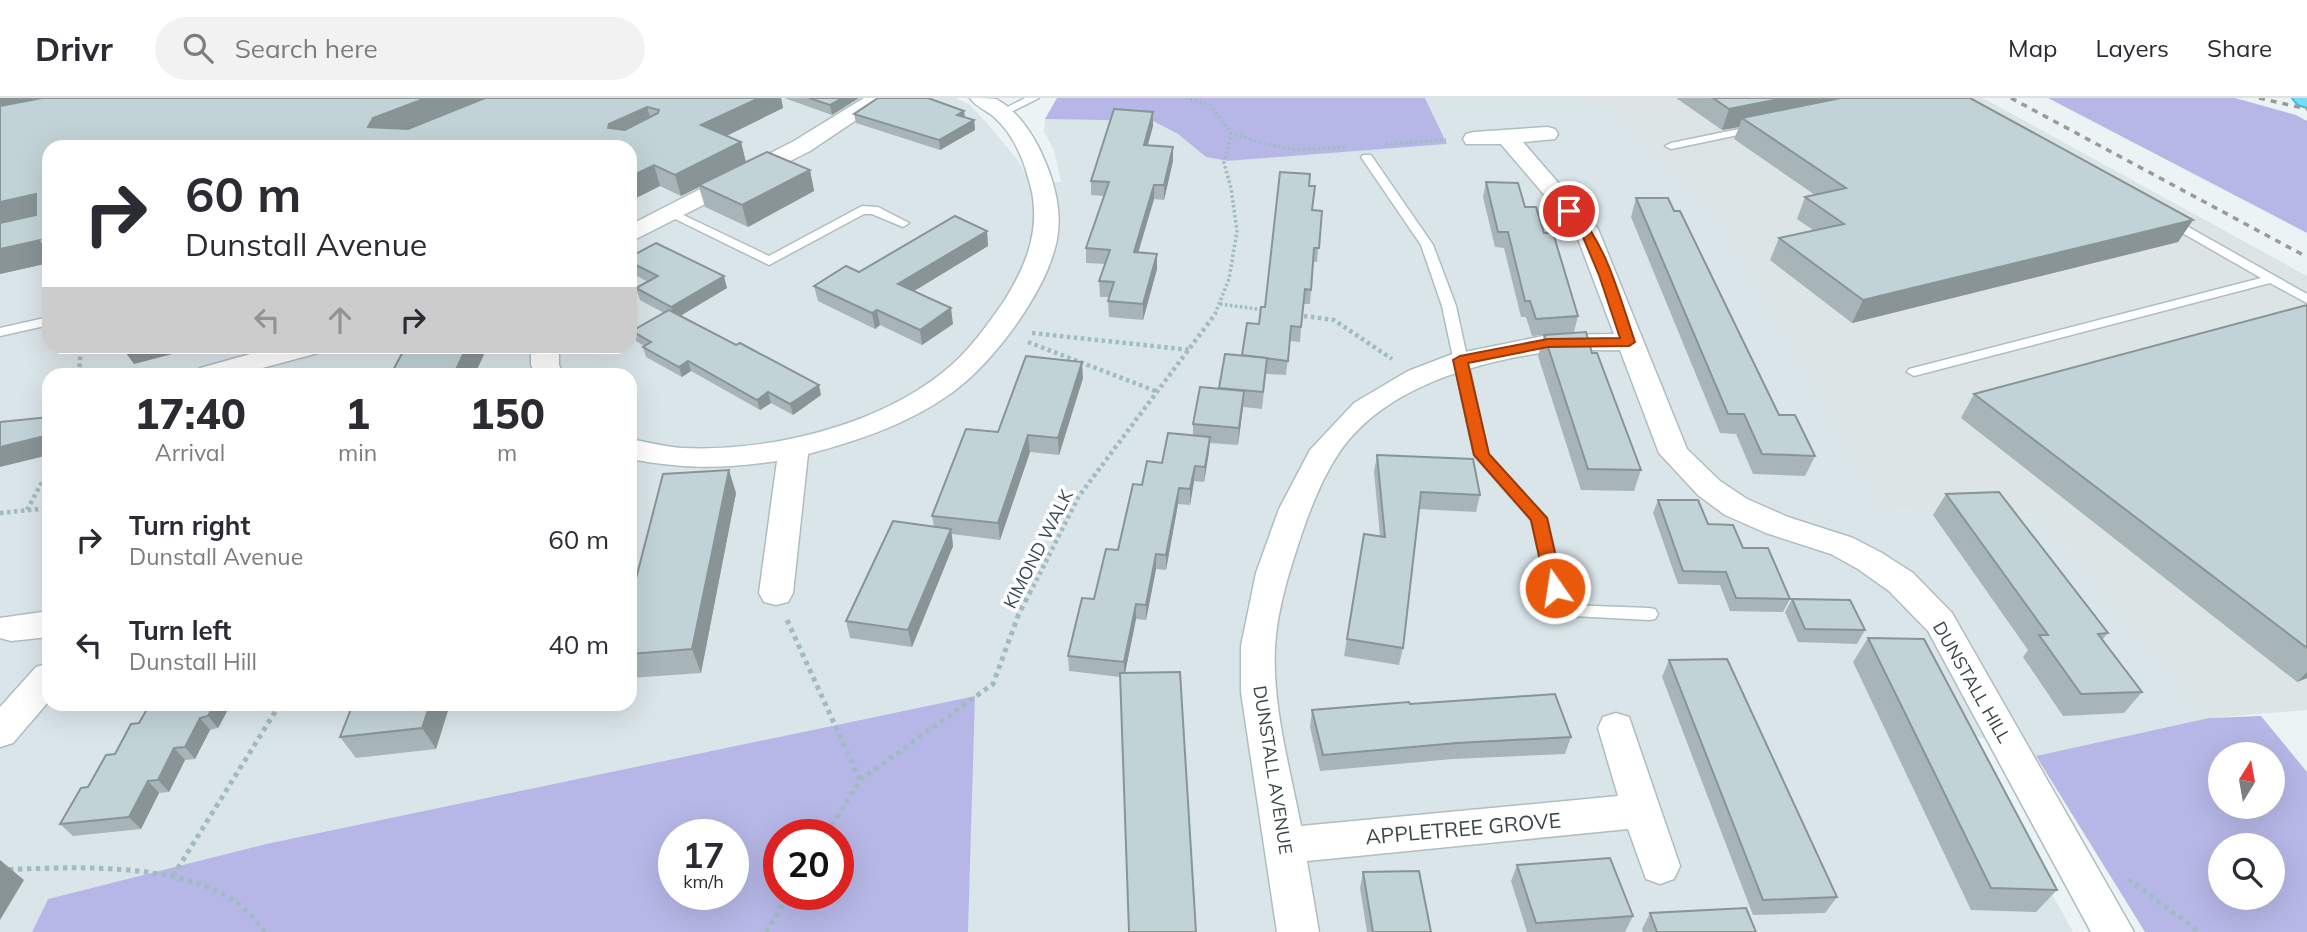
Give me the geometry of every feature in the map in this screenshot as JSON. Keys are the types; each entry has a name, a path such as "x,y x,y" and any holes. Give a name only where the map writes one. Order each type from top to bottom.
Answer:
{"street":[{"path":"637,231 802,146 879,98"},
{"path":"637,450 681,458 721,458 794,446 853,431 897,413 960,374 1017,301 1042,253 1046,219 1037,170 1014,128 1001,113 980,98"},
{"path":"1474,139 1547,134"},
{"name":"DUNSTALL HILL","path":"1507,137 1586,229 1674,453 1709,488 1736,507 1777,525 1842,546 1870,561 1901,582 1940,622 2113,932"},
{"name":"DUNSTALL AVENUE","path":"1298,932 1259,692 1258,646 1272,573 1295,509 1325,450 1364,409 1418,377 1460,360 1548,343 1629,342"},
{"path":"232,368 283,354"},
{"path":"776,593 794,446"},
{"path":"11,628 42,625"},
{"path":"0,732 42,685"},
{"path":"1616,728 1640,811 1660,866"},
{"name":"APPLETREE GROVE","path":"1285,845 1640,811"}],"lane":[{"path":"1001,113 1034,98"},
{"path":"1671,146 1776,124"},
{"path":"1367,158 1427,246 1449,306 1481,455 1539,518 1560,611 1649,614"},
{"path":"671,214 769,261 862,210 874,210 903,223"},
{"path":"2154,212 2307,299"},
{"path":"1914,372 2272,279"},
{"path":"0,332 42,323"}],"path":[{"path":"1185,98 1210,104 1231,133 1294,150 1350,146"},
{"name":"KIMOND WALK","path":"860,780 993,684 1018,616 1079,496 1213,320 1229,279 1237,231 1231,188 1224,163 1231,133"},
{"path":"1377,145 1474,139"},
{"path":"1220,304 1271,311"},
{"path":"1296,315 1334,320 1418,377"},
{"path":"997,329 1190,350"},
{"path":"997,329 1158,392"},
{"path":"27,510 42,482"},
{"path":"0,513 42,509"},
{"path":"776,593 860,780 836,819"},
{"path":"173,876 276,711"},
{"path":"0,870 66,867 173,876 233,900 266,932"},
{"path":"765,932 779,910"}],"shaded area":[{"path":"537,98 955,98 970,105 993,130 1019,162 1030,182 1061,182 1054,150 1044,132 1045,119 1153,121 1178,134 1206,157 1228,161 1447,144 1425,98 1593,98 1617,117 1730,234 1885,511 2040,515 2209,718 2036,756 1961,731 2073,932 968,932 974,696 266,844 48,899 32,932 0,932 0,248 42,239 42,354 637,354 637,140 617,140"},
{"path":"1057,98 1425,98 1447,144 1228,161 1206,157 1178,134 1153,121 1045,119"},
{"path":"1593,98 1983,98 2307,276 2307,710 2209,718 2040,515 1885,511 1730,234 1617,117"},
{"path":"2048,98 2235,98 2296,115 2307,121 2307,233"},
{"path":"975,696 968,932 32,932 48,899 266,844"},
{"path":"2261,716 2282,742 2208,742 2208,819 2286,819 2286,746 2307,772 2307,932 2145,932 2036,756 2209,718"}],"building":[{"path":"42,98 426,98 373,118 368,127 408,129 485,98 759,98 701,125 741,142 675,175 654,165 637,174 637,140 42,140 42,243 39,244 40,240 0,249 0,223 36,215 36,194 0,202 0,106","holes":["647,107 659,110 625,130 608,128 609,124"]},
{"path":"809,98 842,98 830,105"},
{"path":"878,98 928,98 964,111 957,115 974,120 939,140 854,114"},
{"path":"1713,98 1784,98 1729,109"},
{"path":"1841,98 1970,98 2193,220 1863,300 1779,238 1844,224 1805,197 1846,188 1742,118"},
{"path":"1114,109 1153,112 1144,145 1173,147 1164,185 1154,185 1134,252 1157,254 1143,304 1108,301 1114,282 1099,281 1110,250 1086,248 1109,182 1091,181"},
{"path":"767,152 810,170 742,205 699,185"},
{"path":"1280,172 1310,174 1309,186 1315,186 1312,210 1322,211 1319,248 1314,248 1311,290 1305,289 1301,327 1291,326 1288,361 1242,355 1247,323 1259,324 1261,307 1265,307"},
{"path":"1486,182 1518,183 1525,207 1536,207 1544,233 1553,233 1578,316 1536,319 1530,301 1525,301 1508,232 1498,232"},
{"path":"1636,198 1668,198 1674,211 1680,211 1779,415 1795,415 1815,456 1762,454 1744,414 1728,414"},
{"path":"955,216 987,231 898,284 951,308 920,330 877,310 872,313 814,286 846,266 859,272"},
{"path":"656,243 724,276 671,307 637,289 658,276 637,266 637,253"},
{"path":"2307,305 2307,648 1974,394"},
{"path":"669,310 736,345 740,343 819,385 790,404 768,392 757,400 688,361 679,367 643,347 651,342 637,334 637,328"},
{"path":"1586,332 1592,353 1597,353 1641,470 1588,469 1544,335"},
{"path":"402,354 463,354 457,368 394,368"},
{"path":"1225,354 1267,358 1263,392 1219,388"},
{"path":"1026,356 1082,362 1058,438 1028,435 998,523 932,516 966,429 998,432"},
{"path":"1200,387 1244,391 1239,428 1193,424"},
{"path":"42,418 42,437 0,447 0,422"},
{"path":"1168,433 1210,437 1205,467 1195,466 1190,489 1179,488 1166,555 1156,554 1146,605 1136,604 1124,662 1068,656 1082,598 1094,599 1106,549 1118,550 1133,484 1142,485 1147,461 1162,463"},
{"path":"1377,455 1473,459 1480,495 1421,492 1403,648 1347,639 1364,534 1385,537"},
{"path":"729,470 692,649 637,653 637,575 663,474"},
{"path":"1999,492 2108,633 2098,634 2142,692 2081,694 2039,635 2048,635 1946,494"},
{"path":"1658,500 1698,500 1708,524 1733,525 1743,548 1768,548 1790,599 1736,598 1726,572 1683,571"},
{"path":"893,521 951,529 908,630 846,621"},
{"path":"1792,599 1850,600 1865,630 1805,629"},
{"path":"1868,638 1924,639 2057,890 1991,888"},
{"path":"1727,659 1837,897 1763,900 1669,660"},
{"path":"1180,672 1196,932 1129,932 1120,673"},
{"path":"1555,694 1571,737 1457,743 1323,755 1312,710 1409,702"},
{"path":"146,711 211,711 208,716 200,718 185,747 174,748 158,780 148,781 129,817 60,824 81,788 88,787 106,755 115,754 131,724 139,723"},
{"path":"350,711 428,711 422,728 340,737"},
{"path":"1610,858 1633,916 1536,923 1517,865"},
{"path":"1419,871 1431,932 1373,932 1363,872"},
{"path":"1746,908 1756,932 1657,932 1650,913"}],"railway":[{"path":"2011,98 2307,257"},
{"path":"2259,98 2307,109"}],"route":[{"path":"1555,588 1539,518 1481,455 1460,360 1548,343 1629,342 1606,275 1586,229 1569,211"}]}
